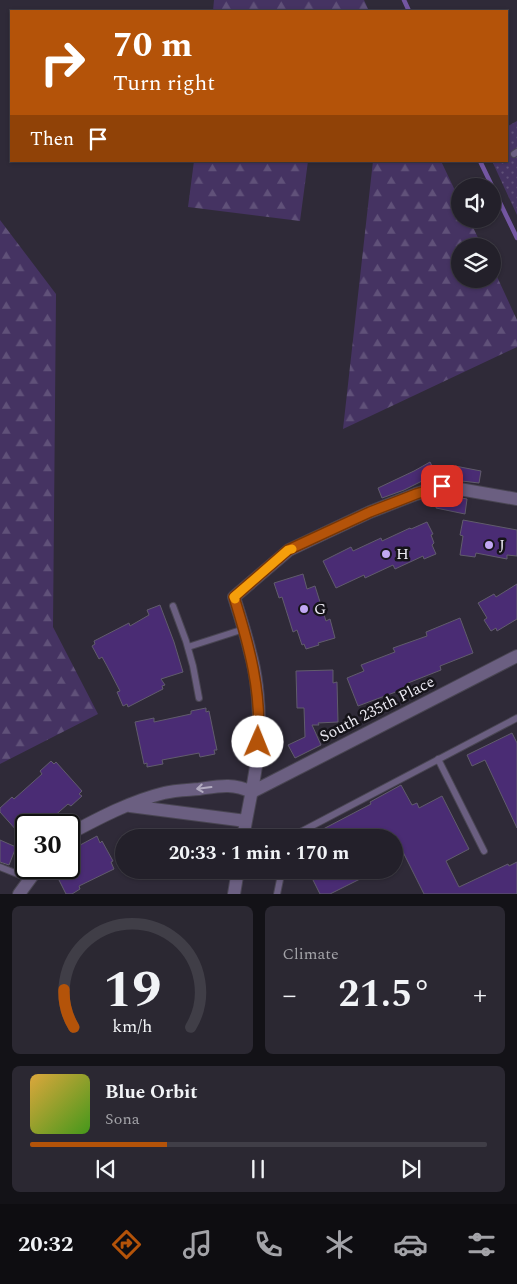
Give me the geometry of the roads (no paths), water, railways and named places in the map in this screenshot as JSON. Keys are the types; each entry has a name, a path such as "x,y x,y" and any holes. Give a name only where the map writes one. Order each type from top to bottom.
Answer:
{"street":[{"path":"245,829 252,792 259,729 257,694 251,654 234,597 288,550 370,512 416,494 442,486 517,499"},
{"name":"South 235th Place","path":"252,792 517,656"},
{"path":"80,828 127,806 165,793 225,785 241,787 252,792"},
{"path":"127,806 246,822"},
{"path":"19,894 30,879"},
{"path":"234,894 236,879"}],"lane":[{"path":"173,606 188,648 199,698"},
{"path":"188,648 244,629"},
{"path":"306,829 517,718"},
{"path":"438,759 484,851"},
{"path":"0,867 15,873"},
{"path":"277,894 280,879"}],"waterway":[{"path":"404,0 409,10"},
{"path":"480,162 488,178"},
{"path":"501,205 517,238"}],"place":[{"name":"J","path":"489,545"},
{"name":"H","path":"386,554"},
{"name":"G","path":"304,609"}]}
